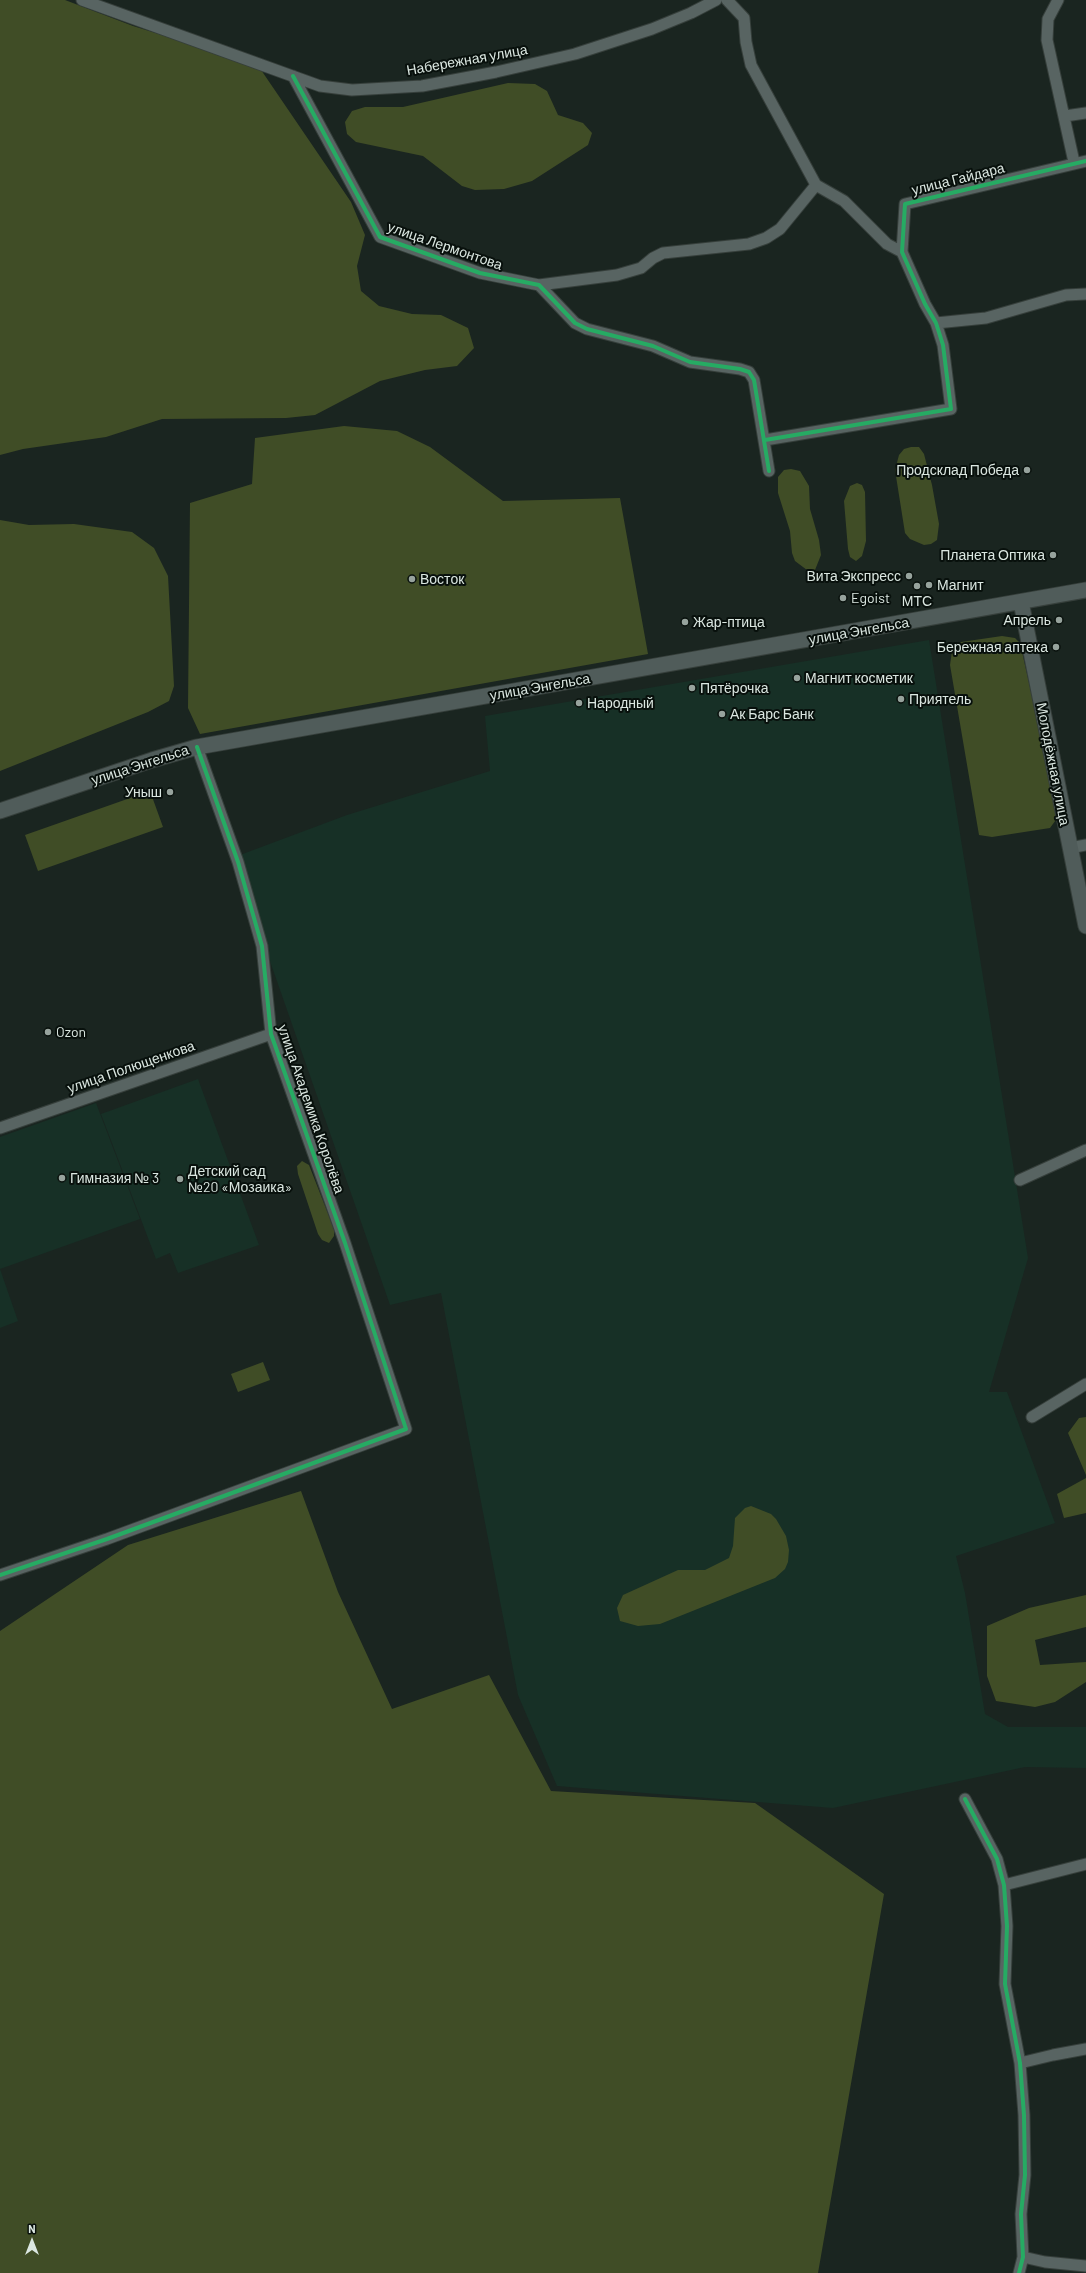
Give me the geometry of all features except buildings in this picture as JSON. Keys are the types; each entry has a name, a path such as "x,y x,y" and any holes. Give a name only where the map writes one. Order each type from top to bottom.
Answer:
{"main road":[{"name":"улица Энгельса","path":"0,811 152,760 197,747 1086,590"},
{"name":"Молодёжная улица","path":"1021,602 1086,926"}],"street":[{"name":"Набережная улица","path":"82,0 320,86 352,90 429,84 576,54 691,13 716,0"},
{"path":"727,0 744,18 746,42 751,65 816,185 844,201 887,244 902,252"},
{"path":"1058,0 1048,19 1047,40 1074,162"},
{"name":"улица Лермонтова","path":"293,76 380,237 480,273 539,285"},
{"path":"1065,116 1086,113"},
{"name":"улица Гайдара","path":"765,440 951,409 943,345 936,323 925,304 902,252 905,204 1074,162 1086,161"},
{"path":"539,285 623,273 641,268 652,258 663,252 749,244 766,238 780,229 816,185"},
{"path":"539,285 575,323 587,329 653,346 690,362 740,369 749,372 754,380 769,471"},
{"path":"936,323 986,318 1066,295 1086,294"},
{"name":"улица Академика Королёва","path":"0,1574 107,1539 406,1429 345,1243 271,1034 262,946 238,862 197,747"},
{"path":"1070,848 1086,845"},
{"name":"улица Полющенкова","path":"0,1128 271,1034"},
{"path":"1020,1180 1086,1150"},
{"path":"1032,1417 1086,1384"},
{"path":"965,1799 997,1859 1004,1885 1007,1926 1005,1984 1020,2063 1024,2115 1025,2175 1020,2214 1023,2257 1019,2273"},
{"path":"1004,1885 1086,1864"},
{"path":"1020,2063 1086,2049"},
{"path":"1023,2257 1045,2262 1086,2266"}],"shaded area":[{"path":"929,640 1028,1258 989,1392 1007,1392 1055,1523 956,1556 965,1593 985,1714 1008,1727 1086,1727 1086,1768 1025,1767 833,1808 557,1786 518,1695 441,1293 390,1305 271,964 240,855 347,815 490,771 485,716"},
{"name":"Детский сад №20 «Мозаика»","path":"198,1079 259,1245 178,1273 170,1253 156,1259 101,1114"},
{"name":"Гимназия № 3","path":"96,1103 140,1219 0,1269 0,1137"},
{"path":"0,1269 18,1321 0,1328"}],"green space":[{"path":"0,0 65,0 133,26 257,64 351,202 365,235 357,266 361,291 379,306 412,314 441,315 468,328 474,348 457,366 425,370 380,381 315,415 286,418 162,419 106,437 23,449 0,455"},
{"path":"508,83 535,84 547,91 558,115 583,123 592,133 588,145 532,181 504,189 475,190 462,186 423,156 356,142 347,134 345,122 352,111 365,107 403,107"},
{"name":"Восток","path":"344,426 397,431 430,447 503,501 620,498 648,654 200,734 188,708 190,503 252,484 255,438"},
{"path":"919,447 924,454 932,485 939,524 937,540 931,544 924,545 910,539 905,533 895,470 899,455 904,449"},
{"path":"791,469 800,471 809,486 810,509 819,540 821,555 815,570 807,570 795,561 792,553 790,531 778,493 778,477 784,470"},
{"path":"857,483 862,485 865,492 866,541 862,556 856,561 850,557 848,549 844,501 850,486"},
{"path":"0,520 29,525 74,524 132,532 154,548 168,576 174,686 169,701 148,712 0,771"},
{"path":"1002,636 1015,638 1020,643 1058,811 1058,817 1050,828 992,837 979,835 950,665 952,651 955,646 961,642"},
{"path":"150,791 163,827 38,871 25,835"},
{"path":"302,1161 309,1165 334,1229 334,1236 329,1243 322,1240 318,1234 298,1174 297,1166"},
{"path":"263,1362 270,1380 238,1392 231,1374"},
{"path":"1086,1417 1086,1475 1068,1433 1079,1418"},
{"path":"1086,1478 1086,1513 1064,1518 1057,1494"},
{"path":"301,1491 338,1592 392,1709 489,1675 551,1791 755,1803 884,1894 818,2273 0,2273 0,1631 128,1545"},
{"path":"751,1506 771,1514 776,1519 786,1536 789,1550 788,1562 785,1569 775,1578 660,1624 638,1626 620,1621 617,1608 623,1595 678,1570 705,1570 729,1558 733,1546 735,1518 745,1508"},
{"path":"1086,1595 1086,1627 1035,1640 1040,1665 1086,1662 1086,1682 1055,1702 1035,1707 996,1701 987,1676 987,1626 1029,1608"}],"cycle path":[{"path":"293,76 380,237 480,273 539,285 575,323 587,329 653,346 690,362 740,369 749,372 754,380 769,471"},
{"path":"765,440 951,409 943,345 936,323 925,304 902,252 905,204 1086,161"},
{"path":"0,1575 107,1539 406,1429 345,1243 271,1034 262,946 238,862 197,747"},
{"path":"965,1799 997,1859 1004,1885 1007,1926 1005,1984 1020,2063 1024,2115 1025,2175 1021,2214 1023,2257 1019,2273"}],"place":[{"name":"Продсклад Победа","path":"1027,470"},
{"name":"Планета Оптика","path":"1053,555"},
{"name":"Вита Экспресс","path":"909,576"},
{"name":"Восток","path":"412,579"},
{"name":"Магнит","path":"929,585"},
{"name":"МТС","path":"917,586"},
{"name":"Egoist","path":"843,598"},
{"name":"Апрель","path":"1059,620"},
{"name":"Жар-птица","path":"685,622"},
{"name":"Бережная аптека","path":"1056,647"},
{"name":"Магнит косметик","path":"797,678"},
{"name":"Пятёрочка","path":"692,688"},
{"name":"Приятель","path":"901,699"},
{"name":"Народный","path":"579,703"},
{"name":"Ак Барс Банк","path":"722,714"},
{"name":"Уныш","path":"170,792"},
{"name":"Ozon","path":"48,1032"},
{"name":"Гимназия № 3","path":"62,1178"},
{"name":"Детский сад №20 «Мозаика»","path":"180,1179"}]}
